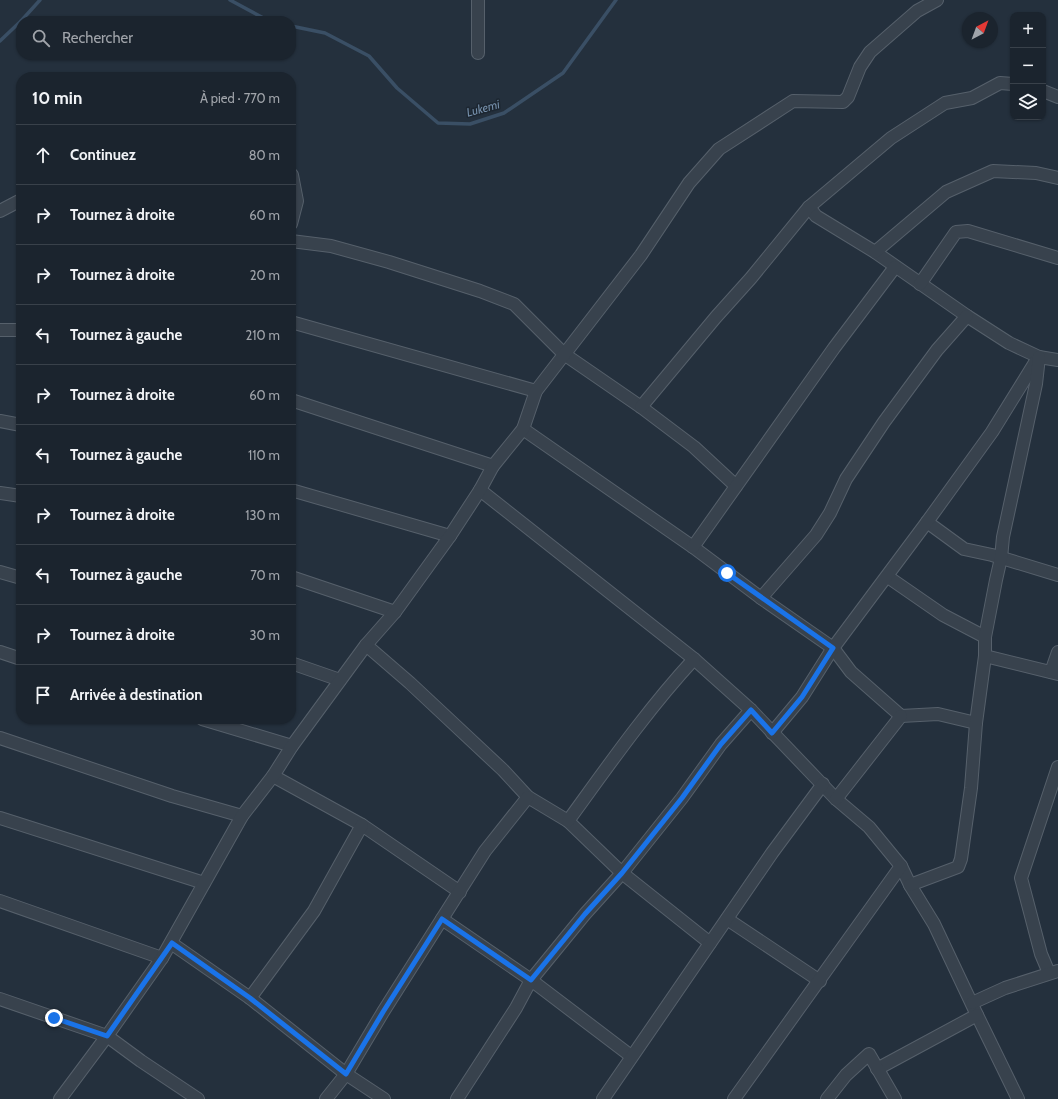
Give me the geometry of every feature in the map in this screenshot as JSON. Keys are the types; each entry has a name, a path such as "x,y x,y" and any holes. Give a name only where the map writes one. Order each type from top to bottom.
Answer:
{"street":[{"path":"478,0 478,53"},
{"path":"60,1099 107,1036 172,943 242,816 273,776 292,746 366,644 395,612 450,536 480,490 493,466 523,429 536,391 641,255 689,183 719,148 792,101 843,102 848,97 860,67 870,52 917,11 938,0"},
{"path":"641,407 716,317 751,278 809,207 891,138 945,103 972,98 1000,83 1010,84"},
{"path":"1046,92 1058,97"},
{"path":"874,252 946,192 993,171 1036,173 1058,178"},
{"path":"0,211 16,203"},
{"path":"809,207 816,216 874,252 1009,343 1039,357 1058,360"},
{"path":"920,284 956,232 968,231 1058,258"},
{"path":"296,242 331,246 389,262 480,291 514,304 564,354 641,407 694,447 736,486"},
{"path":"693,547 834,348 895,267"},
{"path":"761,598 816,535 830,513 846,478 884,422 937,350 967,316"},
{"path":"296,323 536,391"},
{"path":"0,330 16,330"},
{"path":"772,733 802,697 833,648 888,577 992,432 1039,357"},
{"path":"910,885 958,868 961,859 971,788 976,723 985,656 985,637 1001,558 1003,537 1036,384 1039,357"},
{"path":"296,402 493,466"},
{"path":"0,421 16,424"},
{"path":"523,429 693,547 761,598 833,648 851,672 901,716 938,714 976,723"},
{"path":"480,490 694,660 751,710 836,799 869,827 901,866 910,885 934,924 1018,1099"},
{"path":"296,491 450,536"},
{"path":"0,493 16,495"},
{"path":"927,522 964,549 992,555 1046,570 1058,575"},
{"path":"0,572 16,577"},
{"path":"888,577 943,615 985,637"},
{"path":"296,579 395,612"},
{"path":"366,644 485,753 528,796 568,821 622,873 710,943"},
{"path":"0,652 16,657"},
{"path":"985,656 1054,673 1058,652"},
{"path":"568,821 630,736 673,682 694,660"},
{"path":"296,665 340,680"},
{"path":"457,1099 516,1008 531,980 585,914 622,873 682,798 721,744 751,710"},
{"path":"836,799 901,716"},
{"path":"219,724 292,746"},
{"path":"0,738 165,794 242,816"},
{"path":"972,1003 1005,988 1053,972 1042,954 1021,878 1058,767"},
{"path":"273,776 362,825 460,892"},
{"path":"603,1099 631,1056 772,853 823,784"},
{"path":"326,1099 346,1074 383,1012 485,851 528,796"},
{"path":"0,818 204,883"},
{"path":"250,998 314,911 362,825"},
{"path":"734,1099 901,866"},
{"path":"0,901 162,958"},
{"path":"442,919 531,980 631,1056"},
{"path":"727,919 820,981"},
{"path":"172,943 250,998 346,1074 384,1099"},
{"path":"0,999 107,1036 140,1061 198,1099"},
{"path":"877,1069 977,1015"},
{"path":"827,1099 846,1074 869,1054 895,1099"}],"waterway":[{"name":"Lukemi","path":"26,16 40,0"},
{"name":"Lukemi","path":"230,0 260,16"},
{"name":"Lukemi","path":"296,27 325,33 369,56 397,88 438,123 470,124 504,113 563,73 616,0"},
{"name":"Lukemi","path":"0,41 16,26"}],"route":[{"path":"54,1018 107,1036 172,943 250,998 346,1074 442,919 531,980 585,914 622,873 682,798 721,744 751,710 772,733 802,697 833,648 727,573"}]}
